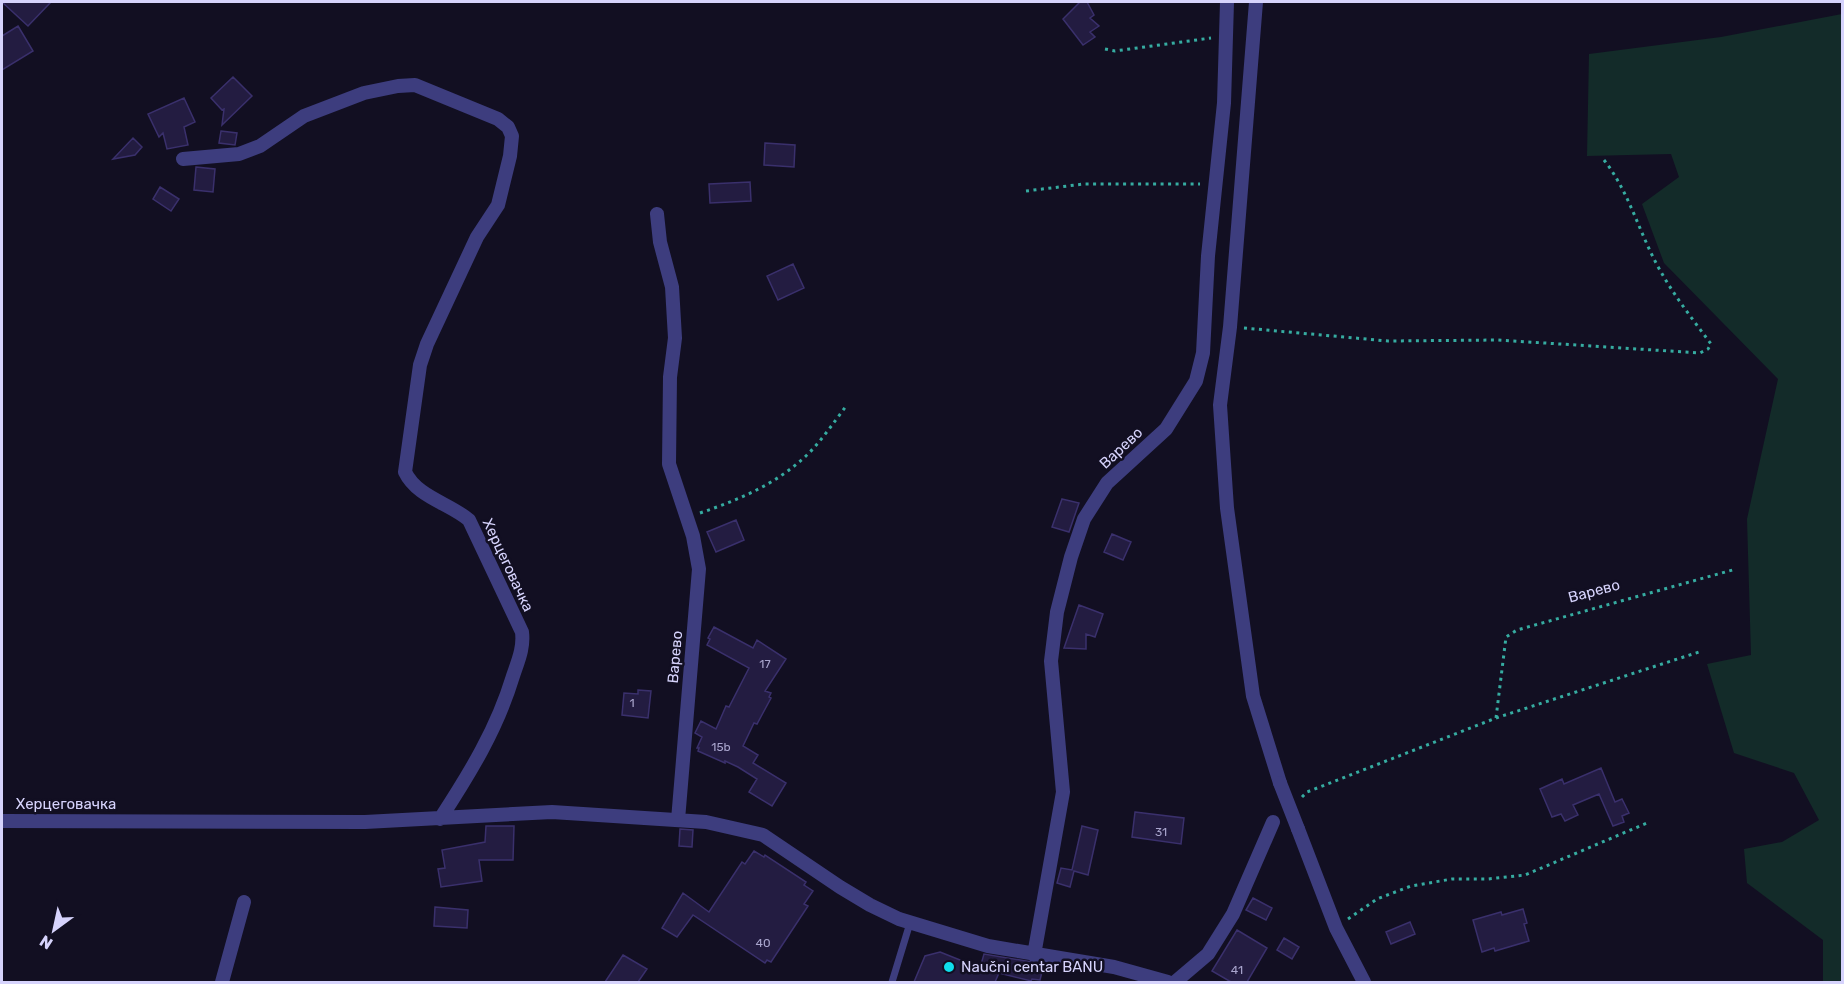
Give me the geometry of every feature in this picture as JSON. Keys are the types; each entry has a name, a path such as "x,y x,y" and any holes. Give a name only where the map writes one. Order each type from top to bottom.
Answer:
{"street":[{"name":"Варево","path":"1034,955 1063,792 1051,661 1057,612 1071,557 1084,519 1107,483 1166,429 1196,381 1203,353 1208,256 1224,103 1227,2"},
{"path":"1256,2 1230,327 1220,405 1227,508 1253,696 1280,783 1336,928 1364,982"},
{"name":"Херцеговачка","path":"2,821 365,822 440,819 472,771 492,732 507,695 523,644 522,632 469,520 420,491 410,482 405,471 420,365 427,344 477,237 498,205 510,156 512,136 508,127 498,119 415,85 398,86 364,93 304,116 260,146 239,154 183,159"},
{"name":"Варево","path":"657,214 660,242 672,287 675,338 670,377 669,464 693,536 699,569 678,820"},
{"path":"1203,353 1226,359"},
{"path":"440,819 552,812 706,822 763,835 870,905 910,923 988,946 1114,967 1168,982"},
{"path":"1175,982 1208,954 1233,914 1273,822"},
{"path":"222,982 244,903"}],"lane":[{"path":"892,982 910,923"}],"path":[{"path":"1105,49 1115,51 1225,36"},
{"path":"1230,327 1388,341 1498,340 1700,353 1708,349 1711,344 1660,272 1637,219 1611,168 1604,160"},
{"path":"1026,191 1084,184 1216,184"},
{"path":"687,518 771,483 801,461 847,405"},
{"name":"Варево","path":"1496,718 1506,637 1517,630 1736,569"},
{"path":"1299,800 1307,792 1496,718 1702,651"},
{"path":"1336,928 1377,899 1411,886 1452,879 1524,876 1647,823"}],"green space":[{"path":"1842,14 1842,982 1823,982 1823,940 1747,883 1744,849 1782,842 1819,820 1794,773 1734,753 1707,664 1751,655 1747,519 1778,379 1664,263 1642,204 1679,177 1671,154 1587,156 1589,54 1721,37"}],"building":[{"path":"2,2 51,2 28,26"},
{"path":"1080,2 1087,2 1094,15 1090,18 1099,26 1090,32 1095,37 1083,45 1063,19"},
{"path":"18,26 33,51 2,70 2,36"},
{"path":"233,77 252,96 222,125 224,109 222,110 211,98"},
{"path":"184,98 195,122 184,127 188,145 167,149 163,133 159,137 148,114"},
{"path":"221,131 237,133 235,145 219,143"},
{"path":"133,138 142,147 135,155 113,159"},
{"path":"765,143 795,145 794,167 764,165"},
{"path":"196,167 215,169 213,192 194,190"},
{"path":"750,182 751,201 710,203 709,184"},
{"path":"160,187 179,199 171,211 153,199"},
{"path":"793,264 804,288 778,300 767,276"},
{"path":"1062,499 1079,503 1069,532 1052,527"},
{"path":"736,520 744,540 716,552 707,532"},
{"path":"1112,534 1131,542 1123,560 1104,552"},
{"path":"1079,605 1103,614 1095,637 1086,634 1086,649 1064,648"},
{"path":"714,627 753,648 757,640 786,659 765,691 771,693 769,697 771,698 757,724 754,723 743,746 758,755 753,763 786,783 772,806 749,792 757,779 738,767 698,751 699,748 697,748 702,737 695,733 701,721 716,729 726,706 729,707 749,668 707,645"},
{"path":"638,690 651,691 648,718 622,715 624,693 638,694"},
{"path":"1601,768 1615,802 1622,799 1629,813 1622,816 1624,822 1613,826 1599,794 1573,805 1578,815 1565,821 1561,814 1552,817 1540,789 1562,779 1564,784"},
{"path":"1135,812 1184,818 1181,844 1132,837"},
{"path":"486,826 514,826 513,860 479,860 482,881 441,887 438,869 445,868 442,850 485,842"},
{"path":"1082,826 1098,830 1088,875 1074,871 1070,887 1057,883 1061,868 1072,870"},
{"path":"680,829 693,830 692,847 679,846"},
{"path":"754,851 764,857 765,855 806,882 804,885 813,891 804,904 808,906 771,962 767,960 765,963 693,915 677,937 662,928 683,893 709,912 742,862 745,864"},
{"path":"1253,898 1272,908 1266,920 1246,910"},
{"path":"435,907 468,910 467,928 434,926"},
{"path":"1523,909 1529,941 1495,951 1494,948 1482,952 1473,920"},
{"path":"1410,922 1415,934 1391,944 1386,932"},
{"path":"1237,930 1267,948 1247,982 1231,982 1212,971"},
{"path":"1284,938 1299,947 1292,959 1277,950"},
{"path":"940,952 980,968 984,954 1044,964 1040,980 1032,979 1031,981 999,973 995,982 914,982 925,956"},
{"path":"623,955 647,969 638,982 605,982"}],"place":[{"name":"Naučni centar BANU","path":"949,967"}]}
